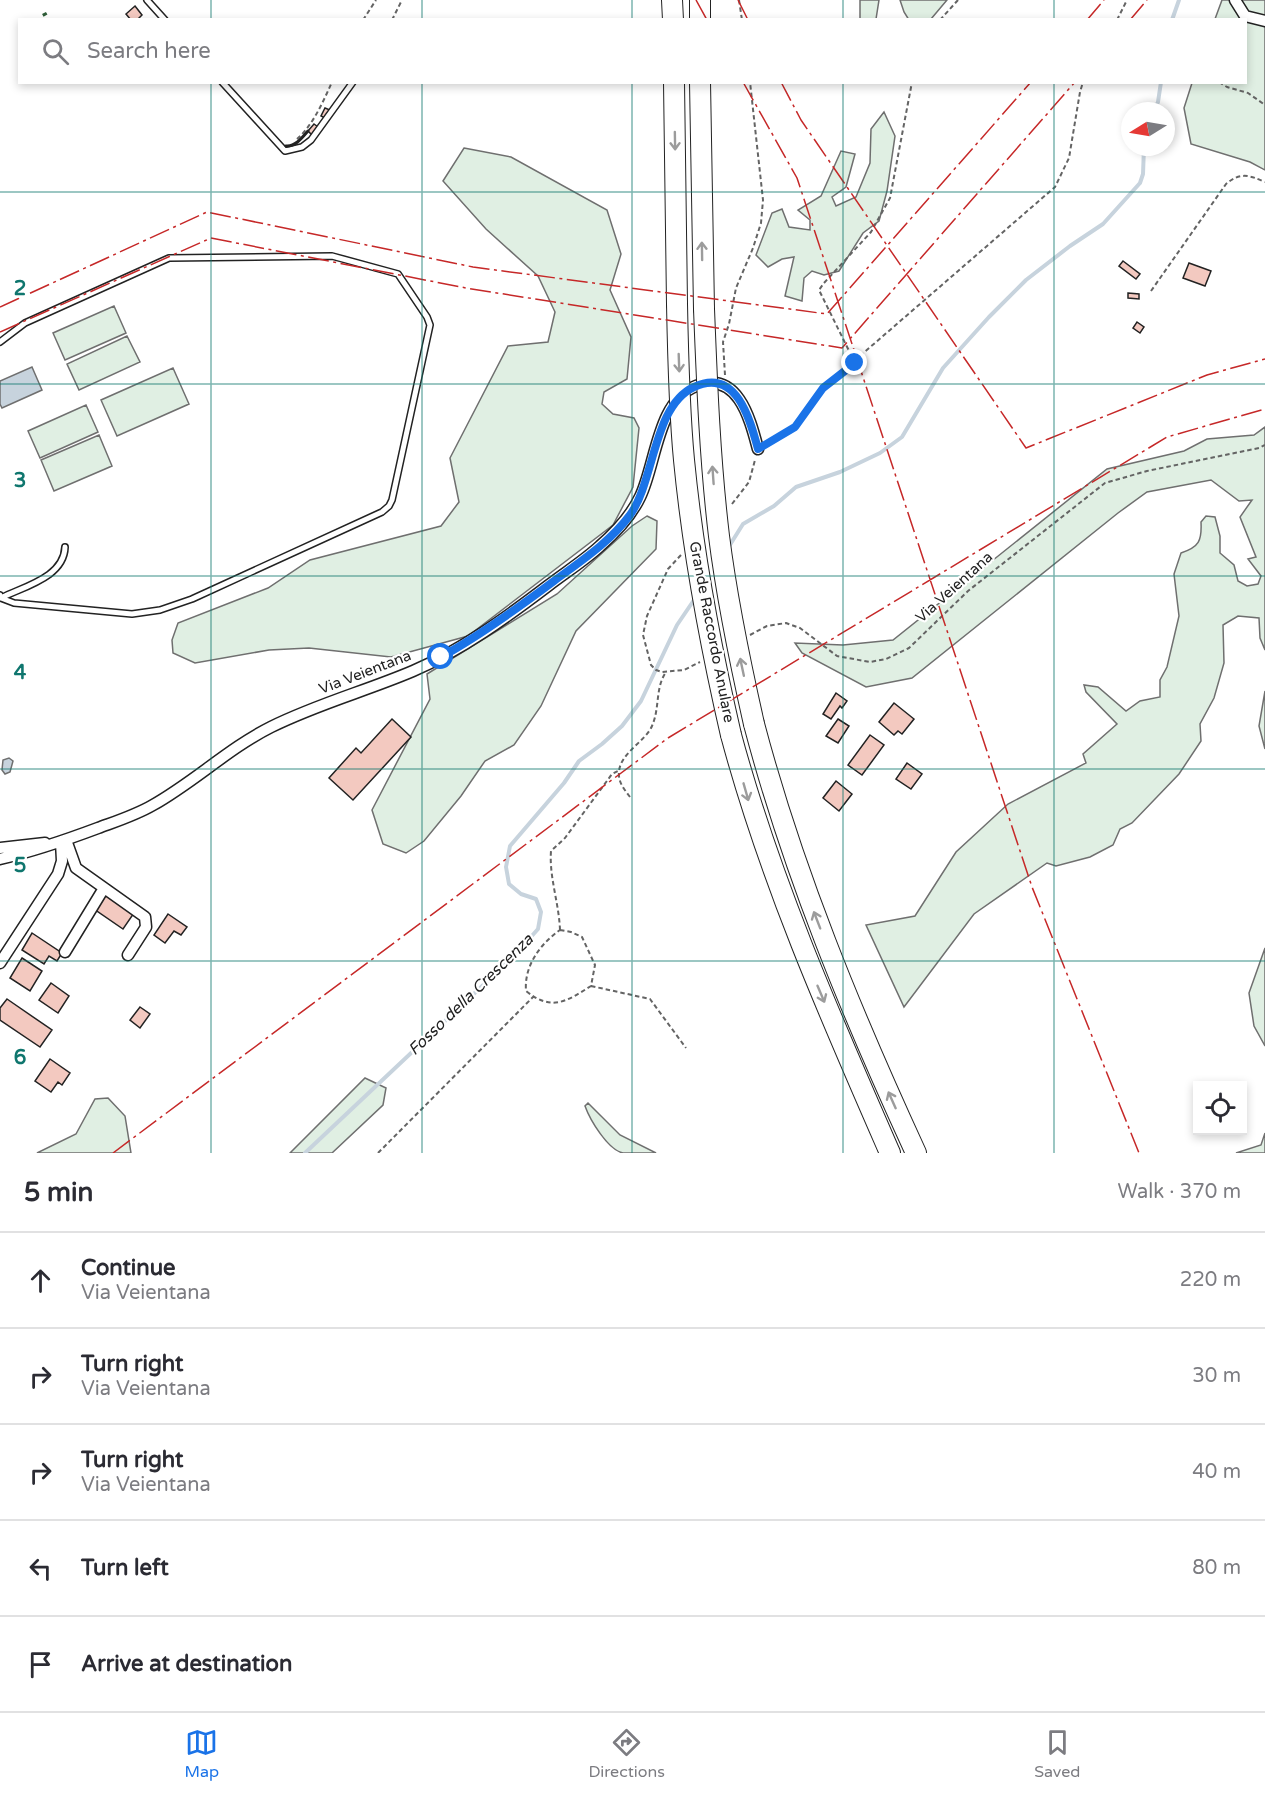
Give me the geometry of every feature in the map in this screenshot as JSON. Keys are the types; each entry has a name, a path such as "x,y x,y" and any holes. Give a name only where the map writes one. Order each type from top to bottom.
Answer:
{"highway":[{"path":"672,0 673,18"},
{"path":"700,0 700,18"},
{"name":"Grande Raccordo Anulare","path":"674,84 677,304 682,431 690,510 708,627 731,735 750,805 778,886 819,990 890,1153"},
{"name":"Grande Raccordo Anulare","path":"700,84 704,309 709,423 719,535 732,620 754,724 779,812 813,911 916,1153"}],"street":[{"path":"1235,0 1245,16 1265,21"},
{"name":"Via Veientana","path":"0,859 64,841 144,810 270,728 308,710 416,670 458,648 592,554 623,523 638,502 644,489 662,426 673,406 693,387 715,384 725,386"},
{"path":"725,386 734,392 742,404 758,449"},
{"path":"64,841 76,868 145,917 146,927 128,955"},
{"path":"0,963 58,874 64,841"},
{"name":"Via Veientana","path":"0,848 64,841"},
{"path":"65,952 104,888"}],"lane":[{"path":"147,0 163,18"},
{"path":"224,84 285,151 302,147 311,140 353,84"},
{"path":"0,342 25,323 169,258 332,256 398,274 430,325 392,500 385,510 192,599 151,613 132,614 14,603 0,597"},
{"path":"0,597 55,571 62,563 65,547"}],"path":[{"path":"364,18 376,0"},
{"path":"393,18 402,0"},
{"path":"739,0 742,18"},
{"path":"942,18 958,0"},
{"path":"1118,18 1127,0"},
{"path":"277,142 292,141 304,132 331,84"},
{"path":"725,386 723,342 736,288 761,223 763,200 750,84"},
{"path":"855,363 819,290 872,232 890,198 912,84"},
{"path":"758,449 795,427 823,388 855,363 1055,187 1069,158 1082,84"},
{"path":"1222,84 1248,93 1265,105"},
{"path":"1151,291 1226,184 1234,176 1244,176 1265,182"},
{"name":"Via Veientana","path":"746,637 767,626 786,623 800,628 837,656 870,662 886,659 909,648 968,591 1105,483 1147,471 1265,445"},
{"path":"651,665 664,672 684,670 705,659"},
{"path":"560,930 559,908 550,865 551,851 565,838 612,774 618,771 624,759 652,729 658,707 660,682 664,672"},
{"path":"618,771 621,785 630,797"},
{"path":"591,986 595,964 582,937 560,930 544,941 525,979 526,991 533,997 548,1003 567,1001 591,986 650,999 686,1048"},
{"path":"378,1153 533,997"}],"green space":[{"path":"860,0 879,0 876,18 860,18"},
{"path":"900,0 947,0 932,18 908,18"},
{"path":"1222,0 1265,0 1265,170 1250,162 1191,144 1184,108 1192,84 1247,84 1247,18 1215,18"},
{"path":"884,112 895,136 887,191 879,221 863,233 839,271 824,275 812,271 804,278 802,301 785,296 794,257 782,259 768,267 756,255 772,213 782,209 789,227 810,230 810,220 798,210 821,196 841,151 855,154 846,187 832,197 836,206 856,197 870,163 871,129"},
{"path":"464,148 511,157 607,210 621,254 610,290 631,337 627,379 604,392 602,404 613,414 634,418 639,428 633,487 613,525 468,636 391,657 309,648 269,650 195,663 173,653 172,640 178,623 268,588 310,560 441,526 459,502 450,458 508,346 548,342 555,312 538,276 486,229 443,181"},
{"path":"114,306 126,333 65,360 53,333"},
{"path":"127,336 140,362 79,390 67,364"},
{"path":"173,368 189,404 117,436 101,400"},
{"path":"86,405 98,432 40,458 28,431"},
{"path":"1265,427 1265,650 1260,638 1259,618 1238,616 1223,625 1224,663 1214,698 1200,724 1201,741 1179,774 1132,823 1120,829 1113,845 1090,857 1056,866 1047,863 974,914 904,1007 866,925 915,916 956,852 1008,804 1086,763 1083,754 1117,724 1086,692 1084,685 1098,687 1126,711 1140,701 1160,697 1160,680 1167,667 1179,616 1174,574 1181,553 1196,546 1200,539 1201,522 1206,516 1215,517 1220,536 1220,553 1234,565 1238,581 1247,586 1258,584 1261,576 1248,559 1256,557 1240,517 1252,500 1239,501 1211,480 1147,492 912,678 866,687 802,653 795,643 843,645 893,640 1107,469 1184,451 1207,439 1254,435"},
{"path":"99,435 112,466 54,491 41,460"},
{"path":"647,516 657,521 656,549 576,631 541,706 514,745 485,761 461,796 424,841 406,853 383,844 372,810 430,699 427,674 557,594 632,526"},
{"path":"1265,691 1265,749 1259,726"},
{"path":"1265,948 1265,1046 1254,1026 1249,993"},
{"path":"365,1078 386,1088 383,1105 332,1153 290,1153"},
{"path":"108,1098 125,1116 131,1153 37,1153 76,1134 95,1099"},
{"path":"588,1103 620,1135 656,1153 617,1151 595,1126 585,1106"},
{"path":"1265,1133 1265,1153 1236,1153 1261,1145"}],"shaded area":[{"path":"32,367 42,390 2,408 0,381"},
{"path":"9,758 13,761 10,772 5,774 2,770 3,760"}],"building":[{"path":"135,6 142,15 139,18 129,18 126,14"},
{"path":"325,108 330,110 325,118 321,116"},
{"path":"314,124 318,127 312,135 308,131"},
{"path":"1123,261 1140,274 1136,279 1119,266"},
{"path":"1189,263 1211,271 1205,286 1183,278"},
{"path":"1128,293 1139,294 1139,299 1128,298"},
{"path":"1137,322 1144,327 1140,333 1133,328"},
{"path":"836,693 847,701 842,708 840,706 831,719 823,714"},
{"path":"894,703 914,719 902,734 898,731 894,735 879,722"},
{"path":"392,719 411,737 353,800 329,778 356,748 361,753"},
{"path":"838,719 849,726 838,743 826,736"},
{"path":"870,735 884,745 862,775 848,765"},
{"path":"907,763 922,774 911,789 896,779"},
{"path":"836,781 852,794 839,811 823,798"},
{"path":"105,893 134,913 123,929 94,909"},
{"path":"168,914 187,927 181,935 174,931 165,943 154,935"},
{"path":"32,933 62,953 57,961 49,956 44,964 22,950"},
{"path":"22,958 42,971 30,991 10,978"},
{"path":"51,983 69,996 58,1013 39,1000"},
{"path":"7,999 52,1030 40,1047 0,1020 0,1008"},
{"path":"140,1007 150,1014 140,1028 130,1020"},
{"path":"50,1059 70,1073 62,1085 58,1082 51,1092 35,1081"}],"waterway":[{"name":"Fosso della Crescenza","path":"1173,18 1179,0"},
{"name":"Fosso della Crescenza","path":"1158,102 1161,84"},
{"name":"Fosso della Crescenza","path":"728,548 743,524 774,506 796,487 840,472 880,453 902,437 943,368 989,317 1026,280 1103,224 1140,183 1144,156"},
{"name":"Fosso della Crescenza","path":"305,1153 514,956 538,929 541,912 536,899 521,894 509,884 506,867 510,846 564,783 579,761 622,726 641,701 677,625 696,597"}],"hedge":[{"path":"44,13 47,18"}],"wall":[{"path":"286,146 295,144 308,131"}],"power":[{"path":"696,0 706,18"},
{"path":"738,0 747,18"},
{"path":"1089,18 1104,0"},
{"path":"1132,18 1147,0"},
{"path":"744,84 797,178 1032,887 1139,1153"},
{"path":"782,84 801,120 1026,448 1207,375 1265,359"},
{"path":"0,307 207,212 473,267 827,314 1029,84"},
{"path":"0,332 211,238 466,288 842,348 1073,84"},
{"path":"113,1153 668,738 1167,437 1265,409"}],"route":[{"path":"441,657 519,607 592,554 618,529 629,516 644,489 662,426 673,406 693,387 709,383 721,384 730,389 746,412 758,449 795,427 823,388 855,363"}]}
